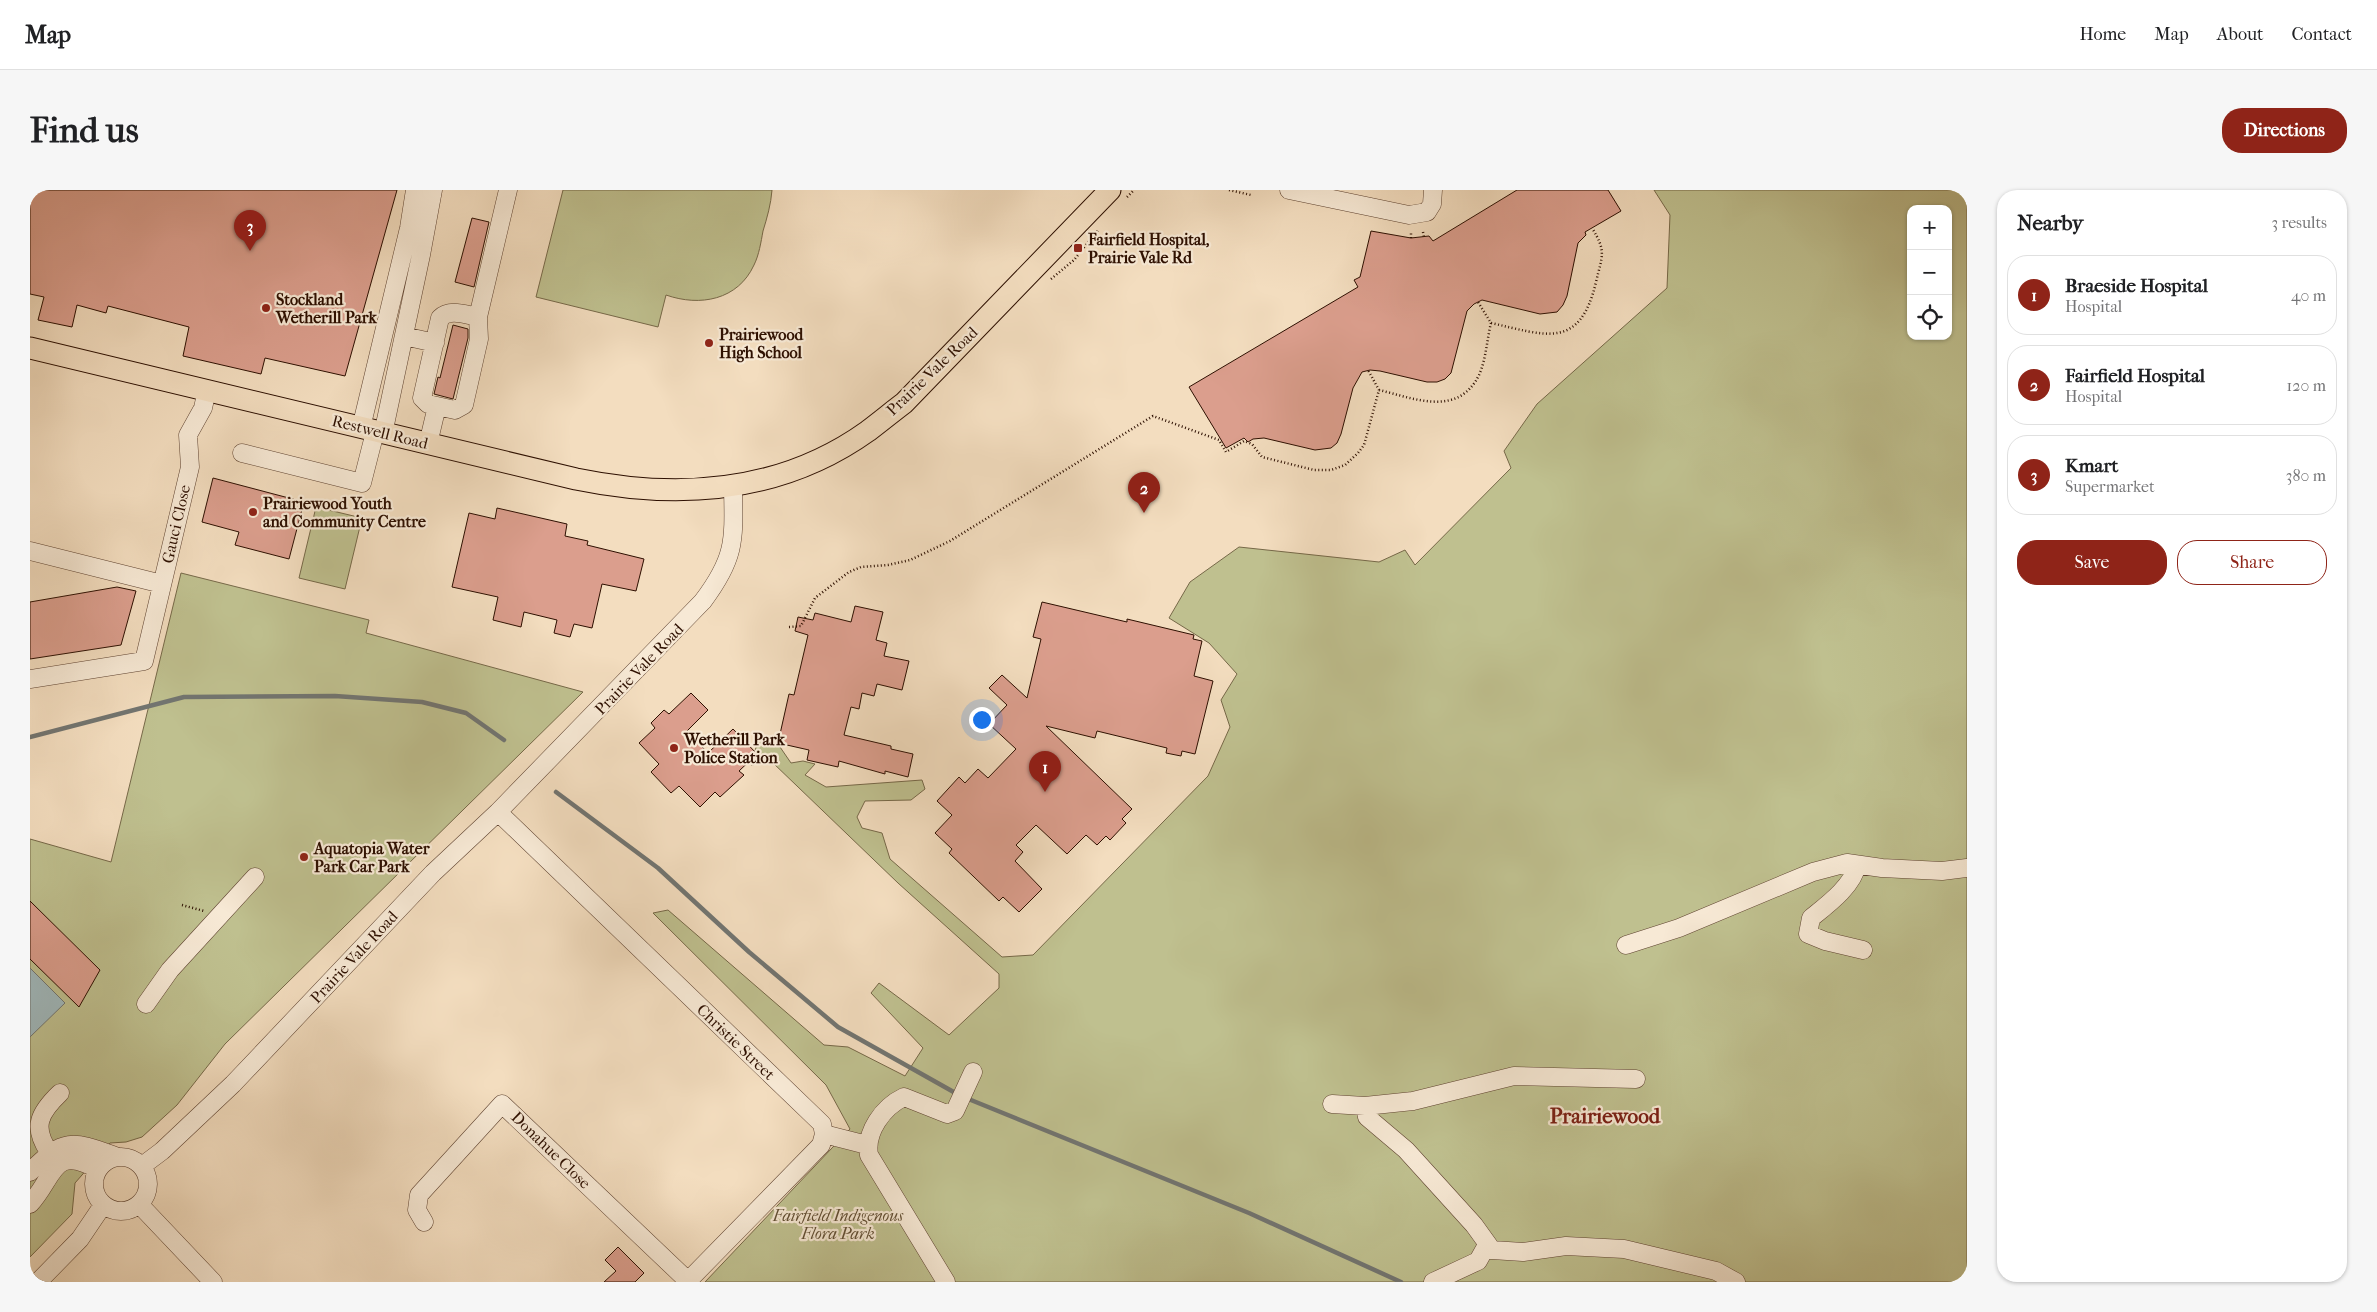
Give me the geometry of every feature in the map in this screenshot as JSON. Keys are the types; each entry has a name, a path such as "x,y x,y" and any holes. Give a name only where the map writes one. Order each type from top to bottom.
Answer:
{"main road":[{"name":"Prairie Vale Road","path":"733,487 779,475 821,458 867,432 904,403 1110,190"},
{"name":"Restwell Road","path":"30,348 373,431 621,488 675,491 733,487"}],"street":[{"path":"242,453 362,483 373,431 415,190"},
{"path":"373,431 404,336 433,190"},
{"path":"478,317 445,313 440,318 422,398 428,404 456,410 464,404 479,338 478,317 508,190"},
{"path":"1289,190 1409,215 1427,212 1432,204 1433,190"},
{"path":"404,336 435,343"},
{"name":"Gauci Close","path":"30,679 144,661 190,467 188,435 203,408 207,390"},
{"path":"428,444 437,406"},
{"name":"Prairie Vale Road","path":"142,1166 162,1152 226,1090 434,873 498,812 680,627 716,584 730,558 733,487"},
{"path":"30,551 162,584"},
{"name":"Christie Street","path":"498,812 822,1124 824,1134"},
{"path":"1626,945 1680,928 1813,872 1847,863 1942,871 1967,868"},
{"path":"1857,865 1855,875 1827,905 1811,918 1808,934 1825,941 1862,950"},
{"path":"146,1004 170,970 255,877"},
{"path":"946,1282 869,1155 867,1145 870,1132 892,1103 904,1097 946,1114 954,1111 973,1072"},
{"path":"1332,1104 1364,1106 1413,1101 1514,1076 1636,1079"},
{"path":"49,1152 39,1136 39,1125 48,1106 60,1093"},
{"name":"Donahue Close","path":"424,1222 417,1210 418,1196 502,1104 687,1281"},
{"path":"1364,1106 1366,1117 1406,1150 1474,1225 1492,1250 1523,1252 1566,1246 1624,1249 1716,1271 1736,1282"},
{"path":"687,1281 820,1145 824,1134 867,1145"},
{"path":"30,1172 49,1152 57,1147 75,1144 135,1161 142,1166 148,1182 147,1190 139,1204 132,1208 117,1211 103,1205 95,1192 93,1184 97,1170 110,1159 118,1157"},
{"path":"30,1204 38,1196 53,1171 62,1162 79,1160 97,1170"},
{"path":"139,1204 213,1282"},
{"path":"38,1282 80,1239 103,1205"},
{"path":"1433,1282 1478,1261 1487,1245"}],"path":[{"path":"1229,190 1251,196"},
{"path":"1491,323 1543,335 1567,330 1576,325 1591,303 1603,252 1602,243 1592,228"},
{"path":"1423,232 1424,238"},
{"path":"1411,233 1411,238"},
{"path":"1379,390 1429,402 1442,403 1454,399 1464,392 1479,375 1491,323 1478,302"},
{"path":"789,627 801,626 815,598 849,572 861,567 888,566 910,560 950,541 1153,416 1219,440 1226,452 1244,441 1252,444 1262,457 1314,470 1331,470 1345,465 1364,445 1379,390 1368,370"}],"green space":[{"path":"563,190 772,190 759,253 747,277 728,293 717,298 692,300 666,295 658,327 536,297"},
{"name":"Fairfield Indigenous Flora Park","path":"1654,190 1967,190 1967,1282 705,1282 850,1129 826,1085 653,913 668,910 824,1045 848,1047 905,1076 923,1048 871,993 879,983 949,1035 999,988 999,974 898,883 772,762 751,765 757,744 766,736 780,747 791,763 803,761 815,764 805,775 826,787 922,780 925,789 911,800 865,801 857,817 862,828 882,833 890,859 1002,957 1033,955 1208,776 1230,727 1221,700 1237,674 1209,643 1169,618 1190,582 1239,547 1379,562 1405,550 1415,565 1511,468 1504,451 1537,404 1667,288 1670,215"},
{"path":"316,507 362,518 345,589 299,578"},
{"path":"181,573 369,620 366,633 583,692 225,1044 177,1105 142,1137 126,1142 110,1143 75,1183 72,1214 30,1257 30,839 111,862"}],"water":[{"path":"30,968 65,1003 30,1037"}],"building":[{"path":"30,190 397,190 345,376 265,358 261,374 183,356 189,327 108,306 106,313 77,305 72,327 38,320 44,297 30,294"},
{"path":"1517,190 1608,190 1621,211 1585,232 1586,235 1578,243 1567,296 1557,312 1540,314 1482,300 1474,304 1467,311 1451,373 1445,379 1437,382 1427,382 1380,371 1370,370 1362,372 1353,388 1341,434 1337,443 1331,448 1315,450 1264,438 1253,439 1248,442 1244,438 1226,448 1189,387 1358,287 1354,280 1360,277 1371,231 1411,238 1429,236 1433,241"},
{"path":"472,218 489,222 474,287 455,282"},
{"path":"453,325 468,329 468,338 453,399 434,394 438,377 440,378"},
{"name":"Prairiewood Youth and Community Centre","path":"213,478 304,502 289,559 235,545 239,532 202,522"},
{"path":"497,508 567,524 565,536 588,541 587,545 644,559 636,591 602,584 592,628 574,624 570,637 554,633 557,620 524,612 521,627 493,620 498,597 452,587 469,513 495,519"},
{"path":"117,587 136,591 121,645 30,659 30,602"},
{"path":"1042,602 1127,622 1127,619 1194,635 1193,639 1202,641 1194,676 1213,681 1195,754 1182,751 1181,756 1166,753 1167,748 1097,731 1095,738 1046,726 1132,809 1122,819 1126,823 1110,840 1106,836 1097,845 1086,835 1067,854 1036,825 1016,845 1023,852 1015,861 1042,889 1019,912 1003,897 999,901 949,853 952,849 935,833 952,815 937,801 959,777 965,783 978,769 988,778 1016,749 989,724 1007,705 989,688 1002,675 1027,698 1041,639 1033,637"},
{"path":"855,606 883,612 876,640 887,643 884,656 909,661 902,690 877,684 874,696 862,693 859,709 851,707 844,735 891,746 891,749 913,754 908,777 885,771 885,774 839,761 838,767 807,760 809,750 778,743 789,694 794,695 808,635 795,631 798,617 813,620 815,613 851,622"},
{"name":"Wetherill Park Police Station","path":"691,693 708,710 687,731 708,753 733,729 757,754 739,771 744,775 720,797 715,792 700,807 679,786 671,793 651,772 659,764 639,743 655,728 651,723 664,710 669,714"},
{"path":"30,901 100,970 79,1007 30,959"},
{"path":"618,1247 644,1273 635,1282 604,1282 616,1271 605,1260"}],"waterway":[{"path":"30,737 184,697 335,696 422,702 466,713 504,740"},
{"path":"556,792 658,868 749,952 838,1027 959,1095"},
{"path":"966,1098 1249,1213 1401,1282"}],"place":[{"name":"Fairfield Hospital, Prairie Vale Rd","path":"1078,248"},
{"name":"Kmart","path":"250,251"},
{"name":"Stockland Wetherill Park","path":"266,308"},
{"name":"Prairiewood High School","path":"709,343"},
{"name":"Prairiewood Youth and Community Centre","path":"253,512"},
{"name":"Fairfield Hospital","path":"1144,513"},
{"name":"Wetherill Park Police Station","path":"674,748"},
{"name":"Braeside Hospital","path":"1045,792"},
{"name":"Aquatopia Water Park Car Park","path":"304,857"}],"district":[{"name":"Prairiewood","path":"1605,1116"}]}
